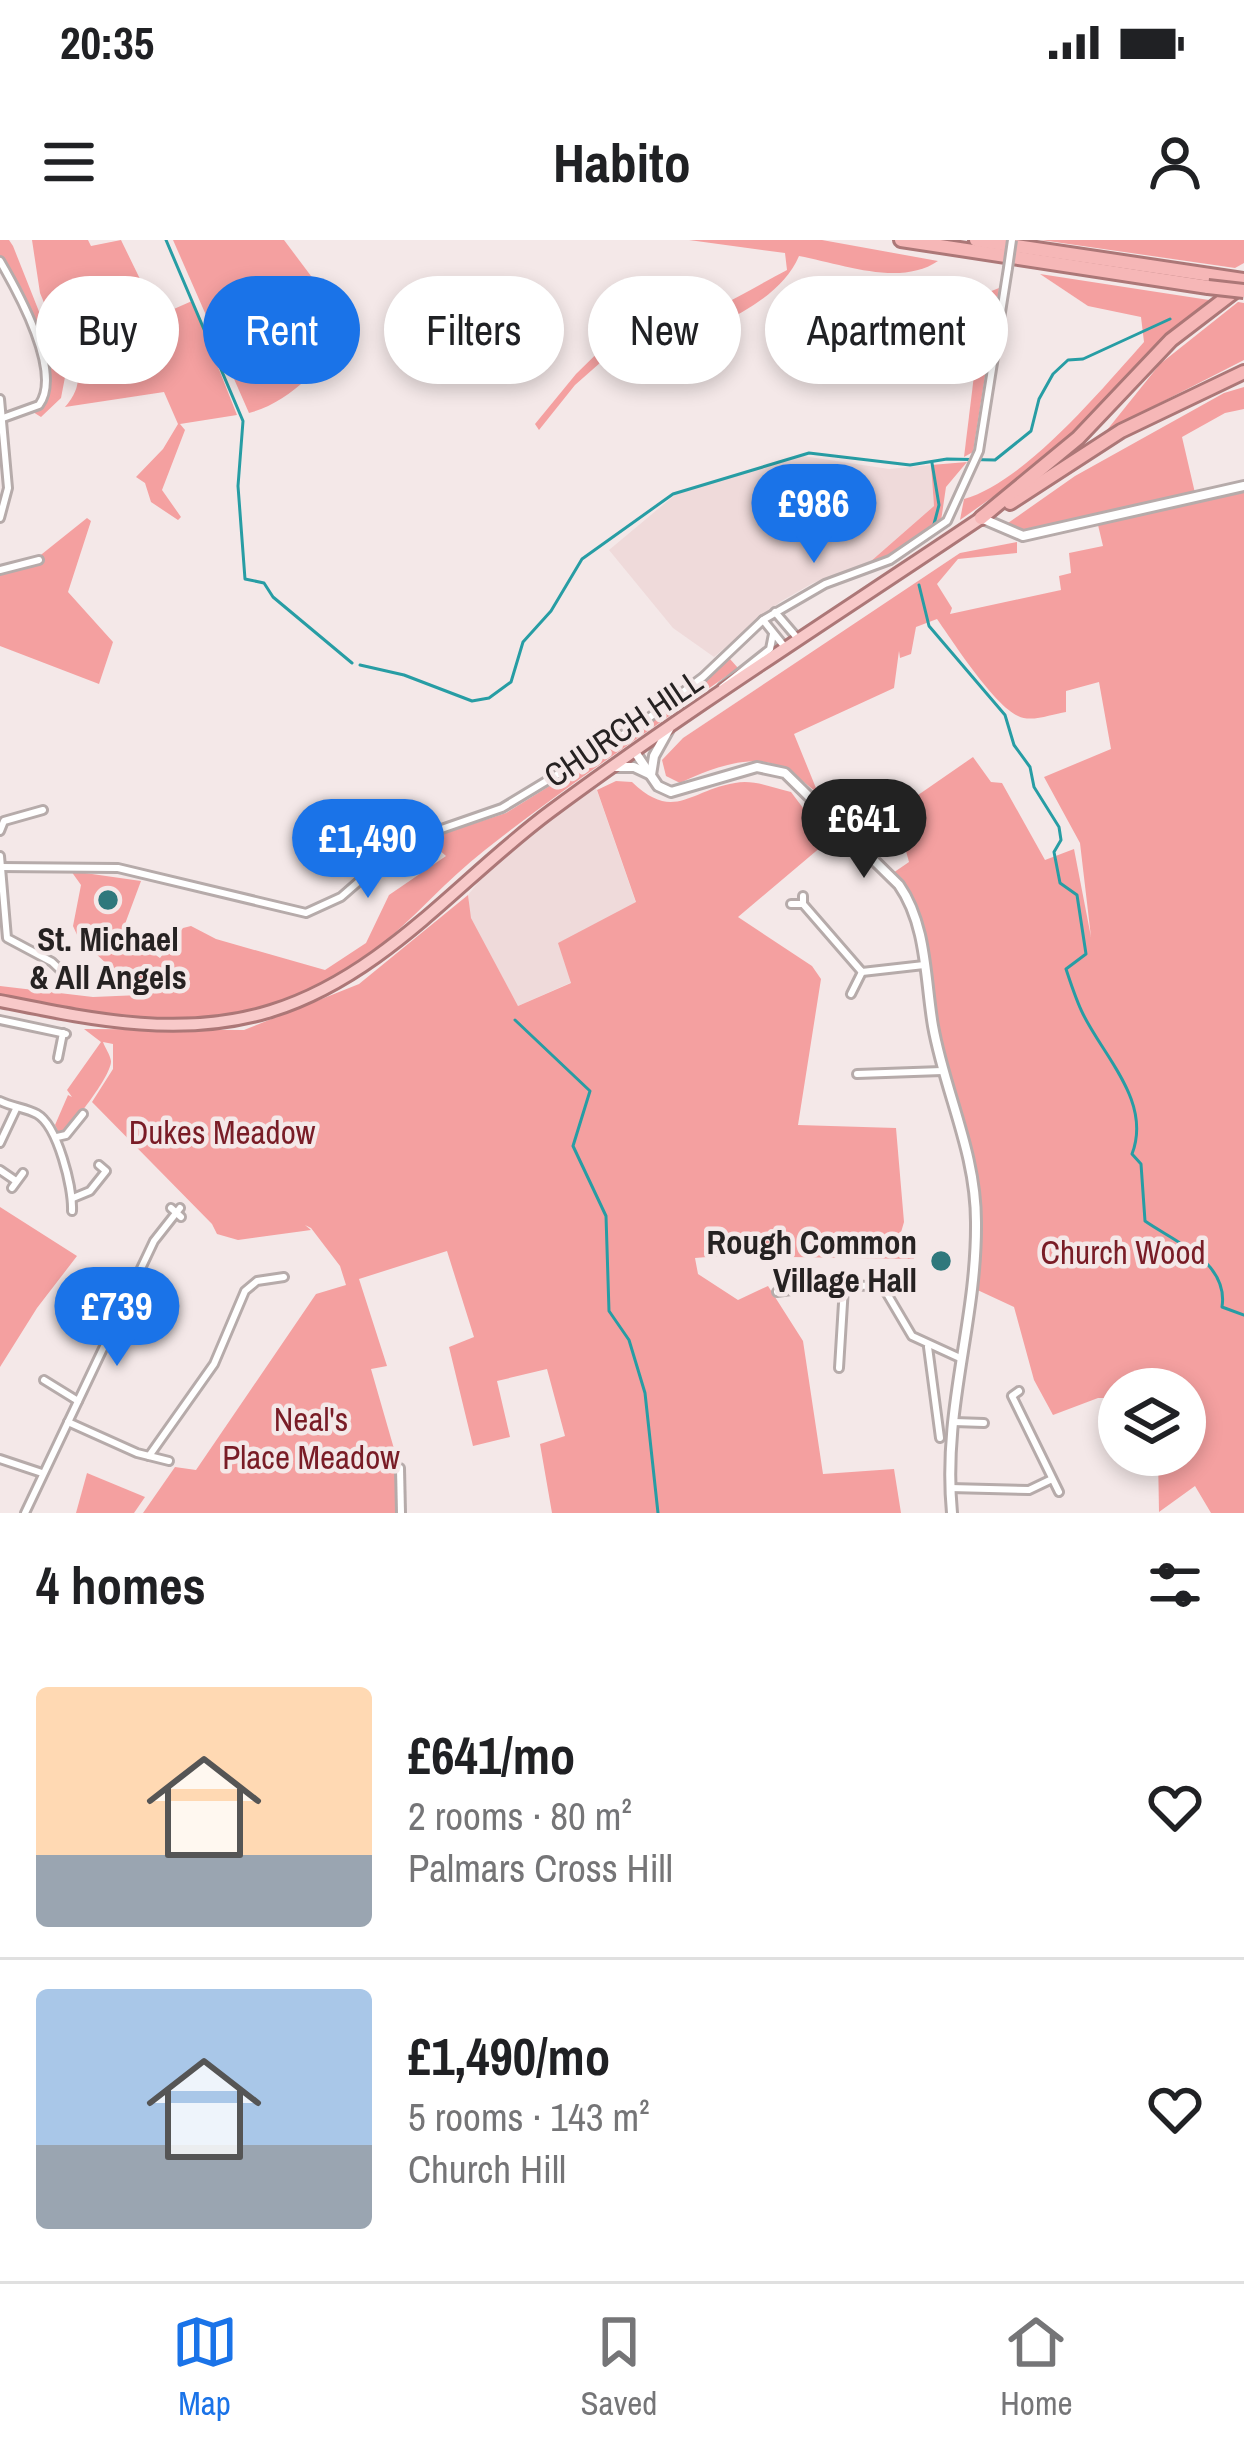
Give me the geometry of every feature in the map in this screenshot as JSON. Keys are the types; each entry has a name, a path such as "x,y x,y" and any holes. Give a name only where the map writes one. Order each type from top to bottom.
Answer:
{"highway":[{"path":"902,240 1244,286"},
{"path":"976,240 1214,282"},
{"path":"982,518 1078,438 1171,340 1244,286"},
{"path":"982,518 1140,420 1244,372"}],"main road":[{"path":"0,1001 98,1019 185,1026 230,1021 307,998 364,967 524,831 613,767 982,518"}],"street":[{"path":"786,649 764,620 825,584 890,560 947,521 975,460 1012,240"},
{"path":"0,261 42,353 46,386 39,405 2,418"},
{"path":"0,399 8,488 0,518"},
{"path":"982,518 1023,536 1244,486"},
{"path":"0,570 39,560"},
{"path":"776,612 800,640"},
{"name":"CHURCH HILL","path":"1,867 118,868 228,891 294,912 315,911 341,897 404,842 502,808 642,723 703,677 764,620"},
{"path":"716,695 770,649 773,634"},
{"path":"651,775 654,756 670,728"},
{"path":"635,752 658,786 677,793 757,766 785,773 899,885 917,922 946,1070 968,1144 976,1217 951,1420 952,1513"},
{"path":"613,767 634,767 651,775"},
{"path":"0,830 15,815 43,810"},
{"path":"0,856 7,938 52,962 73,982"},
{"path":"791,904 803,900 862,972"},
{"path":"862,972 924,965"},
{"path":"851,994 862,972"},
{"path":"0,1020 65,1033 58,1058"},
{"path":"856,1074 946,1070"},
{"path":"0,1101 16,1109 32,1108 52,1127 73,1198 72,1211"},
{"path":"0,1143 16,1109"},
{"path":"57,1137 66,1135 83,1114"},
{"path":"73,1198 97,1184 106,1171 99,1165"},
{"path":"0,1170 14,1184 23,1173"},
{"path":"25,1512 156,1236 177,1212"},
{"path":"149,1456 214,1364 244,1292 257,1281 284,1276"},
{"path":"839,1368 844,1287"},
{"path":"777,1292 882,1288 906,1330 928,1347 960,1358"},
{"path":"928,1347 940,1438"},
{"path":"44,1380 78,1401"},
{"path":"1018,1391 1012,1396 1015,1407 1059,1492"},
{"path":"938,1419 984,1424"},
{"path":"68,1422 169,1461"},
{"path":"0,1460 43,1473"},
{"path":"400,1468 401,1513"},
{"path":"950,1488 1029,1490 1053,1478"}],"shaded area":[{"path":"803,456 889,469 931,465 934,506 870,562 813,583 780,602 714,657 673,628 609,550 676,494"},
{"path":"595,785 636,903 559,943 572,982 518,1006 470,918 468,895 485,874"}],"green space":[{"path":"0,240 9,240 36,304 36,337 0,257"},
{"path":"32,240 88,240 91,246 121,240 139,276 37,276"},
{"path":"173,240 284,240 311,276 203,276 203,308"},
{"path":"689,240 822,240 938,261 923,269 889,273 799,256 786,276 776,276 787,270 785,253"},
{"path":"1041,240 1244,240 1244,263 1235,268"},
{"path":"1040,274 1209,300 1070,437 960,520 964,499 988,489 1037,454 1144,342 1141,317 1088,306"},
{"path":"765,282 765,296 741,313 741,295"},
{"path":"192,301 203,329 203,384 225,384 237,415 180,424 185,430 162,490 181,517 178,520 151,502 145,483 136,477 163,449 178,424 164,392 65,407 77,387 179,384 179,307"},
{"path":"1238,302 1244,303 1244,360 1107,430 1160,364"},
{"path":"588,362 588,374 539,430 535,424"},
{"path":"49,384 64,384 61,398 41,417 33,412 50,394"},
{"path":"236,384 301,384 279,400 249,413"},
{"path":"973,384 984,384 973,452 964,457"},
{"path":"1244,387 1244,409 1225,413 1182,437 1195,493 1022,531 1008,523 1075,476 1224,393"},
{"path":"967,462 946,487 941,521 890,556 870,562 934,506 931,465"},
{"name":"Church Wood","path":"1244,492 1244,1513 1211,1513 1195,1486 1159,1512 1158,1476 1206,1476 1206,1368 1098,1368 1098,1398 1053,1415 1034,1380 1014,1307 971,1287 972,1167 935,1034 917,922 890,875 909,862 895,811 973,757 991,782 1002,783 1045,860 1074,849 1091,937 1080,843 1044,777 1111,749 1099,682 1066,691 1066,712 1023,718 986,687 937,619 916,627 911,654 900,658 899,651 894,688 794,734 818,793 788,770 765,762 727,765 680,783 666,776 662,760 683,738 960,553 1017,542 1017,553 958,559 937,584 952,608 950,614 1061,590 1059,576 1071,573 1069,553 1103,546 1098,525"},
{"path":"87,518 91,521 68,592 113,642 99,684 0,646 0,574 41,562 37,558"},
{"path":"730,659 738,668 516,826 376,949 333,978 289,998 243,1011 195,1017 98,1014 0,996 0,986 93,997 140,995 78,937 73,926 81,885 71,871 141,881 122,932 160,958 183,928 191,926 216,939 325,970 366,943 389,895 446,856 427,839 506,813 622,741"},
{"path":"616,781 632,782 647,794 671,802 742,782 791,792 828,841 738,917 812,966 821,979 798,1125 896,1128 904,1222 897,1246 913,1253 914,1259 791,1257 790,1250 695,1258 698,1274 738,1300 768,1286 803,1341 823,1474 894,1469 901,1513 552,1513 540,1444 565,1436 547,1369 497,1381 510,1437 473,1446 449,1347 474,1337 447,1251 359,1279 387,1366 371,1369 401,1473 401,1513 143,1513 175,1467 196,1470 316,1294 346,1285 340,1266 311,1228 305,1225 311,1230 238,1240 217,1234 92,1102 113,1069 113,1044 103,1042 111,1061 105,1077 60,1135 55,1125 68,1095 72,1097 67,1090 101,1042 84,1029 244,1030 359,984 468,895 471,918 518,1006 571,983 558,943 636,902 597,790"},
{"path":"0,1207 77,1256 0,1367"},
{"path":"87,1473 145,1497 134,1513 76,1513"}],"waterway":[{"path":"166,240 243,421 238,486 245,579 264,583 273,597 352,663"},
{"path":"360,665 404,675 472,701 489,698 511,682 523,642 551,611 582,559 673,494 809,453 910,465 947,459 995,460 1031,431 1039,399 1053,374 1068,360 1083,359 1170,319"},
{"path":"932,463 939,505 933,528"},
{"path":"919,585 929,626 1005,715 1014,745 1030,767 1034,787 1059,827 1061,840 1054,852 1060,883 1077,895 1086,954 1066,969 1083,1014 1131,1098 1136,1116 1132,1154 1141,1164 1145,1221 1209,1266 1222,1291 1222,1307 1244,1315"},
{"path":"515,1020 590,1091 573,1146 606,1216 609,1311 629,1340 645,1393 658,1513"}],"place":[{"name":"St. Michael & All Angels","path":"108,900"},
{"name":"Rough Common Village Hall","path":"941,1261"}],"park label":[{"name":"Dukes Meadow","path":"222,1132"},
{"name":"Neal's Place Meadow","path":"311,1438"}]}
